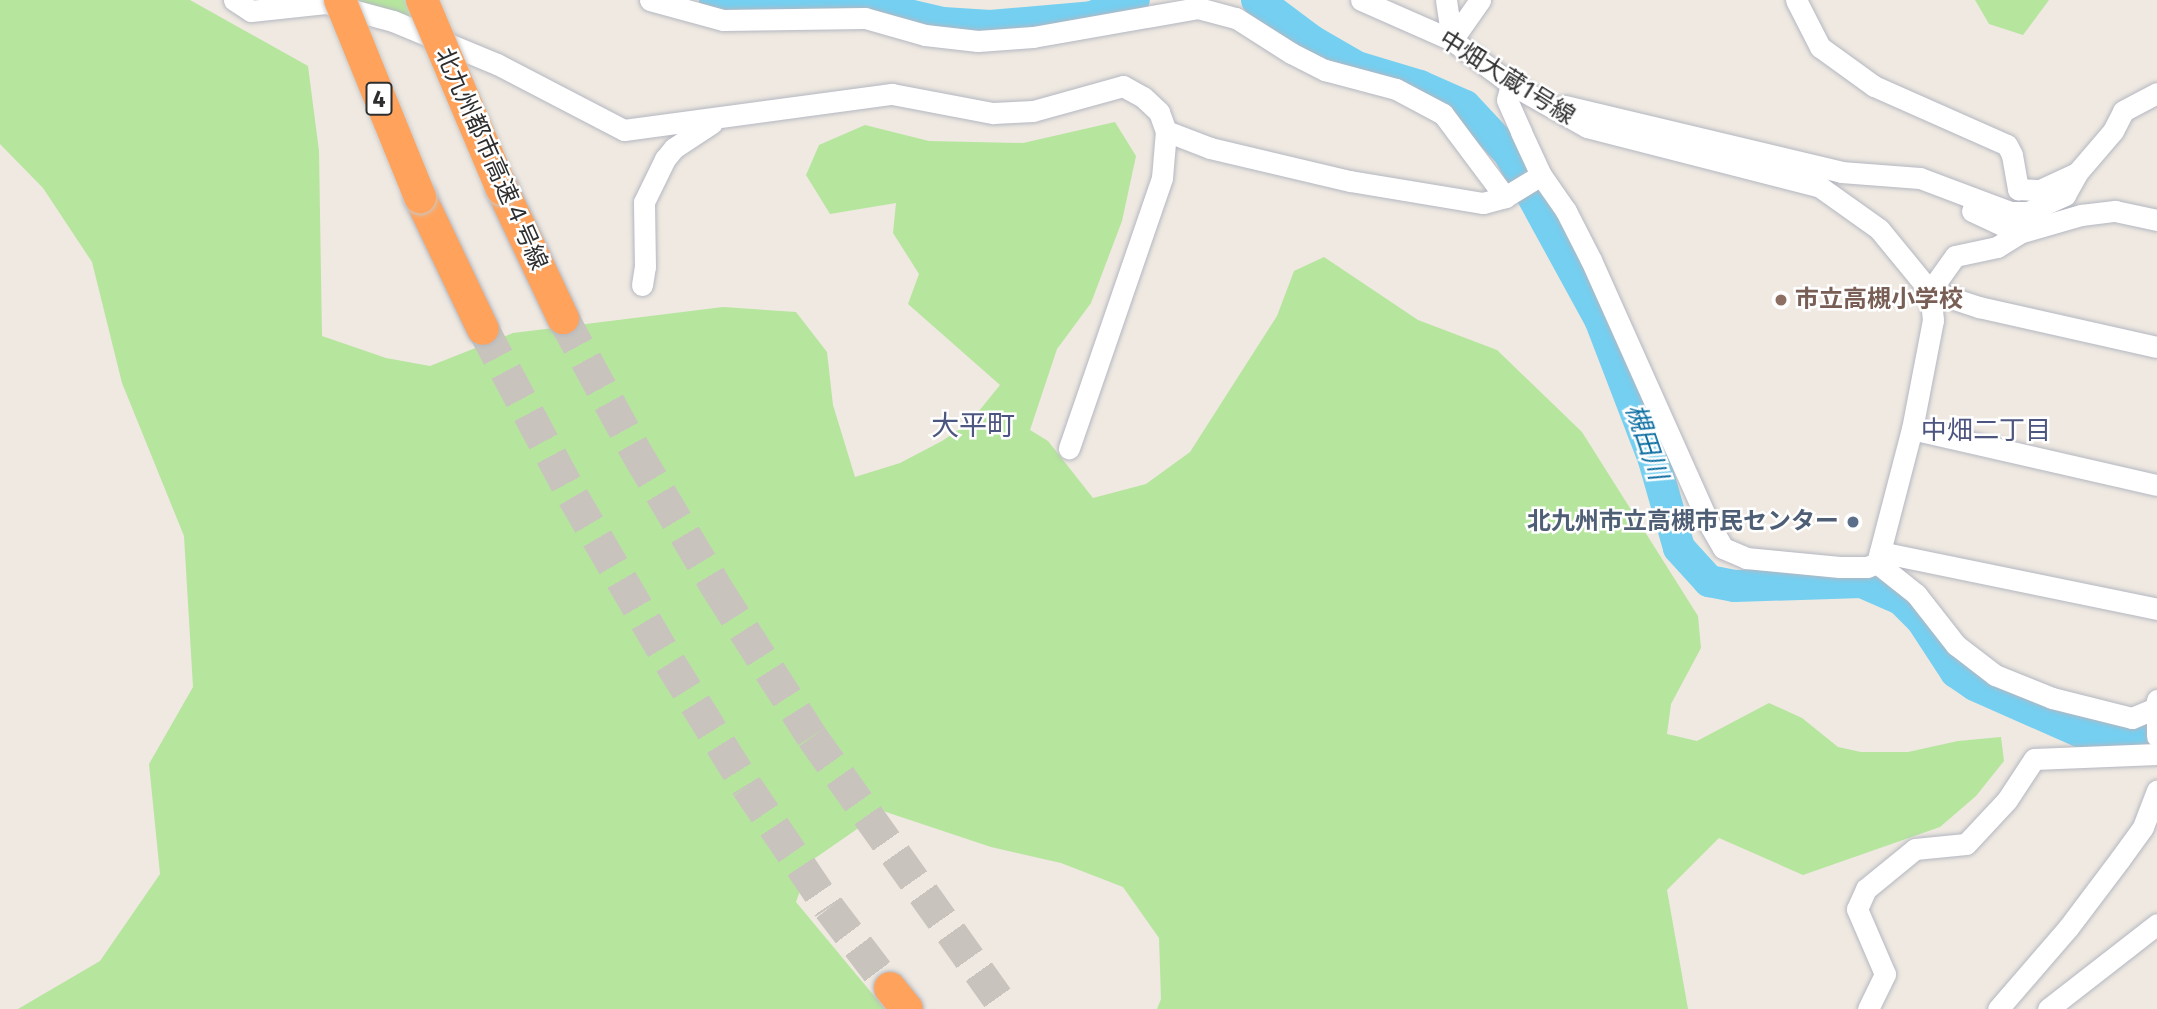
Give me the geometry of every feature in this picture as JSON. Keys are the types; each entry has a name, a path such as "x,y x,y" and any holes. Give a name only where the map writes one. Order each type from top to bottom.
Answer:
{"highway":[{"name":"北九州都市高速４号線","path":"422,0 502,189 563,318"},
{"name":"4","path":"331,1 483,329"}],"street":[{"path":"234,0 251,10 331,1 393,20 486,59 624,130 716,120 892,94 993,113 1033,111 1123,86 1143,97 1159,112 1166,131 1162,178 1069,448"},
{"path":"650,0 723,20 865,18 925,35 978,41 1033,37 1198,8 1236,18 1291,53 1325,70 1396,89 1443,114 1508,195"},
{"name":"中畑大蔵1号線","path":"1361,0 1452,40 1511,83 1587,127 1820,187 1879,229 1930,291"},
{"path":"1446,0 1452,40"},
{"path":"1452,40 1480,0"},
{"path":"1796,0 1820,47 1874,86 2007,145 2012,155 2018,189 2040,190 2077,173"},
{"path":"1511,83 1507,100 1541,175 1566,211 1591,260 1708,522 1723,548 1746,558 1827,566 1867,566 1878,557 1912,429 1933,320 1930,291 1955,257 1997,247 2019,233 2081,215 2115,211 2157,220"},
{"path":"1535,96 1581,110 1841,172 1920,178 2010,212 2028,212 2065,195 2077,173 2113,131 2123,111 2157,93"},
{"path":"642,285 644,202 665,159 674,148 716,120"},
{"path":"1166,131 1210,148 1350,181 1483,203 1508,195 1541,175"},
{"path":"1953,192 1972,212 2019,233"},
{"path":"1930,291 1979,307 2157,347"},
{"path":"1912,429 2157,485"},
{"path":"1878,557 2157,609"},
{"path":"1878,557 1916,594 1956,645 1995,675 2052,698 2132,718 2157,714"},
{"path":"1868,1009 1885,974 1857,909 1866,889 1914,849 1966,844 2007,800 2034,759 2157,754"},
{"path":"1998,1009 2068,928 2120,859 2143,827 2157,791"},
{"path":"2048,1009 2157,924"}],"green space":[{"path":"0,0 190,0 308,66 319,151 322,336 386,358 430,366 513,333 723,307 796,312 827,352 833,405 855,477 900,463 942,441 970,422 1000,385 908,304 919,274 893,233 896,203 830,214 806,175 819,145 865,125 929,141 1023,143 1115,122 1136,156 1122,221 1091,303 1057,349 1030,430 1048,441 1093,498 1146,484 1190,452 1277,316 1294,271 1324,257 1418,320 1497,350 1582,432 1698,616 1701,648 1671,704 1667,734 1697,741 1769,703 1802,718 1838,747 1861,752 1908,752 1958,741 2001,737 2004,761 1976,796 1940,827 1803,875 1719,838 1667,890 1688,1009 1157,1009 1161,999 1159,938 1123,887 1061,863 991,847 883,811 811,861 796,902 885,1009 18,1009 100,961 160,874 149,764 193,687 184,536 122,383 92,262 43,188 0,144"},
{"path":"356,0 407,0 416,24"},
{"path":"1975,0 2049,0 2023,35 1989,24"}],"waterway":[{"name":"槻田川","path":"715,0 736,6 865,5 943,23 990,26 1092,17 1134,0"},
{"name":"槻田川","path":"1257,0 1312,41 1357,67 1420,86 1465,106 1509,153 1600,319 1654,460 1679,548 1709,581 1735,586 1862,582 1901,599 1922,620 1956,672 1975,685 2079,731 2139,741 2157,731"}],"tunnel":[{"path":"563,318 636,452 718,590 812,737 1005,1009"},
{"path":"483,329 573,497 670,663 747,787 829,908 890,988"}],"place":[{"name":"市立高槻小学校","path":"1781,300"},
{"name":"北九州市立高槻市民センター","path":"1853,522"}],"district":[{"name":"大平町","path":"973,426"},
{"name":"中畑二丁目","path":"1986,431"}]}
